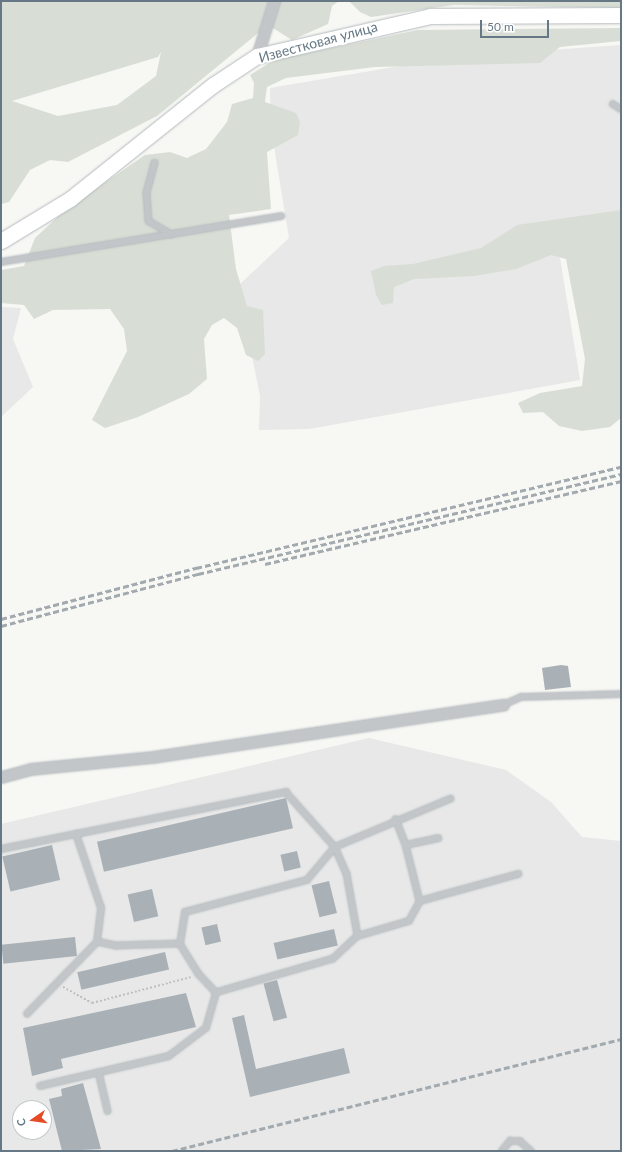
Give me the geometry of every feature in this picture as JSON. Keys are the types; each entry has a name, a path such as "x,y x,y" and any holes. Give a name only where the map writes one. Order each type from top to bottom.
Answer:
{"main road":[{"name":"Известковая улица","path":"1,241 70,199 213,85 257,56 430,16 621,16"}],"street":[{"path":"257,56 274,1"},
{"path":"1,777 30,769 153,757 502,705"}],"lane":[{"path":"613,104 621,109"},
{"path":"155,163 147,193 149,221 171,234"},
{"path":"1,262 281,216"},
{"path":"502,705 521,697 621,694"},
{"path":"1,849 286,792 335,847 347,874 358,936"},
{"path":"216,993 199,975 180,944 185,912 307,880 335,847 396,819 450,799"},
{"path":"216,993 333,960 358,936 409,921 420,901 406,845 396,819"},
{"path":"27,1014 97,942 101,908 76,834"},
{"path":"406,845 438,838"},
{"path":"420,901 518,874"},
{"path":"97,942 116,946 180,944"},
{"path":"40,1086 169,1056 206,1028 216,993"},
{"path":"99,1072 108,1111"},
{"path":"502,1151 510,1141 520,1141 531,1151"}],"path":[{"path":"57,984 92,1003 199,975"}],"shaded area":[{"path":"1,1 339,1 332,6 328,24 292,40 268,25 157,116 68,162 50,160 30,170 9,202 1,204","holes":["161,52 156,76 117,105 58,116 12,101 158,57"]},
{"path":"349,1 621,1 621,8 454,5 371,17 360,12"},
{"path":"621,28 621,41 560,47 540,63 375,67 286,78 267,87 265,102 296,113 300,122 298,135 267,152 271,209 229,215 236,269 247,306 263,310 265,354 258,361 246,355 237,328 224,318 212,325 204,339 207,379 189,394 138,417 105,428 92,420 127,351 124,329 110,309 53,310 34,319 24,305 1,303 1,270 24,266 35,238 64,211 145,155 170,152 187,158 206,149 227,122 232,104 253,98 254,83 250,75 274,60 418,30"},
{"path":"621,45 621,232 559,252 580,380 309,429 259,430 260,396 238,286 289,238 271,128 270,88 453,57"},
{"path":"621,210 621,418 610,427 582,431 559,426 543,412 523,413 518,403 540,393 582,386 585,359 566,259 551,255 516,269 474,276 414,279 394,287 393,303 382,305 376,295 371,271 384,266 413,264 481,248 517,225"},
{"path":"1,307 21,308 13,339 33,387 1,417"},
{"path":"369,738 506,770 551,802 582,837 621,841 621,1151 1,1151 1,824"}],"building":[{"path":"561,665 568,666 571,687 545,690 542,668"},
{"path":"286,798 293,828 104,872 97,842"},
{"path":"52,845 60,880 10,892 2,856"},
{"path":"297,851 301,868 284,871 280,855"},
{"path":"329,881 337,913 320,917 312,885"},
{"path":"152,889 158,916 134,922 128,895"},
{"path":"217,924 221,942 205,945 201,928"},
{"path":"334,929 338,946 277,960 274,943"},
{"path":"75,937 77,956 3,964 1,945"},
{"path":"165,952 169,970 81,990 77,972"},
{"path":"277,980 287,1018 274,1021 263,984"},
{"path":"186,993 196,1027 61,1059 63,1068 32,1076 23,1028"},
{"path":"244,1015 256,1069 344,1048 350,1073 250,1097 232,1018"},
{"path":"83,1083 101,1149 62,1151 52,1111 52,1100 49,1099 62,1096 61,1089"}],"railway":[{"path":"1,619 196,568 621,467"},
{"path":"1,626 198,574 621,474"},
{"path":"265,564 621,481"},
{"path":"172,1151 621,1039"}]}
